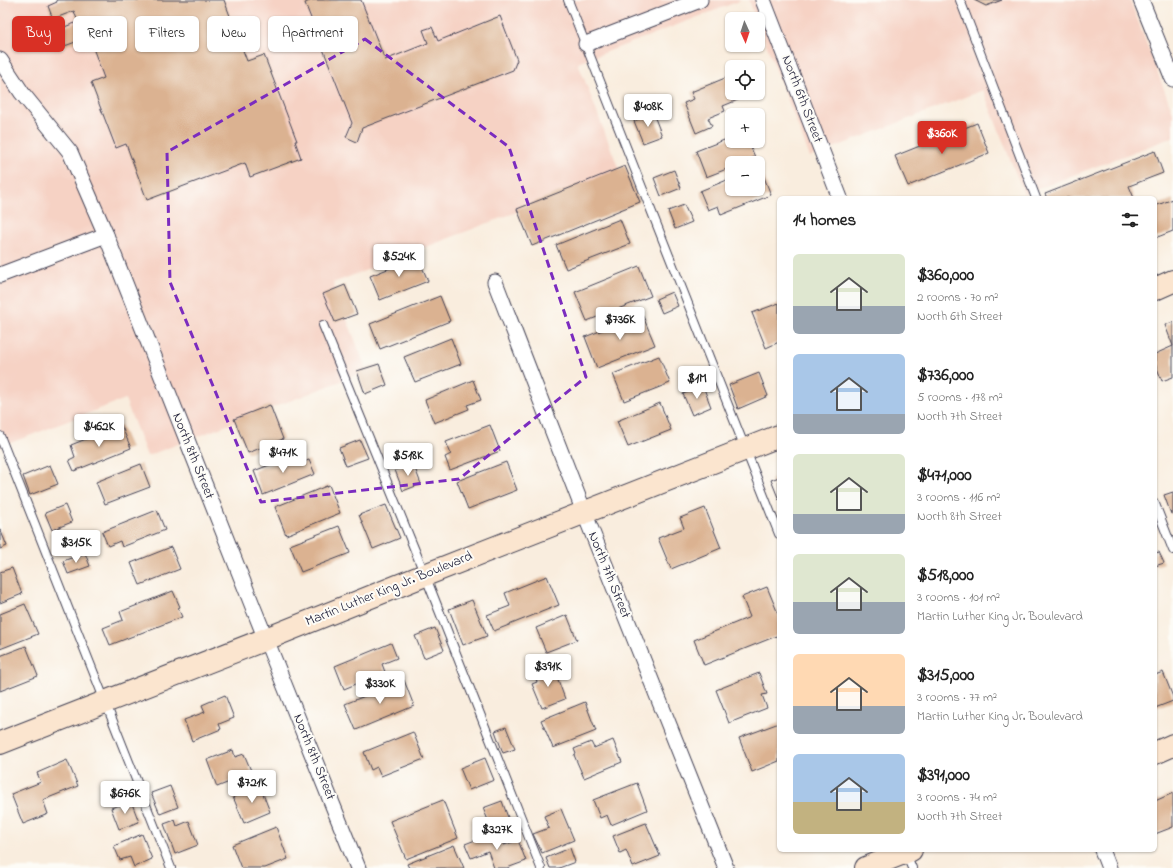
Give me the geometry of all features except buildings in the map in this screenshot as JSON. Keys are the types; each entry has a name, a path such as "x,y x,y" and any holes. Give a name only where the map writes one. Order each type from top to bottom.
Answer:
{"main road":[{"path":"1157,288 1173,281"},
{"name":"Martin Luther King Jr. Boulevard","path":"0,743 777,437"},
{"path":"1157,752 1173,745"},
{"path":"866,868 908,855"}],"street":[{"path":"586,44 700,0"},
{"name":"North 6th Street","path":"763,0 839,196"},
{"path":"1142,0 1173,79"},
{"name":"North 8th Street","path":"0,60 22,93 70,152 106,235 358,868"},
{"path":"0,275 106,235"},
{"name":"North 7th Street","path":"495,282 584,512 726,868"},
{"path":"1103,852 1109,868"}],"lane":[{"path":"568,0 777,529"},
{"path":"960,0 1035,196"},
{"path":"323,325 425,575 541,868"},
{"path":"0,436 171,868"},
{"path":"1157,509 1173,550"}],"highlighted area":[{"path":"365,39 509,147 586,377 459,479 261,502 170,282 167,152"}],"shaded area":[{"path":"0,0 742,0 578,63 620,172 333,283 367,371 147,456 125,399 0,447"},
{"path":"749,0 1130,0 1173,113 1173,137 1024,194 983,90 810,157 765,41 765,12 753,12"}]}
